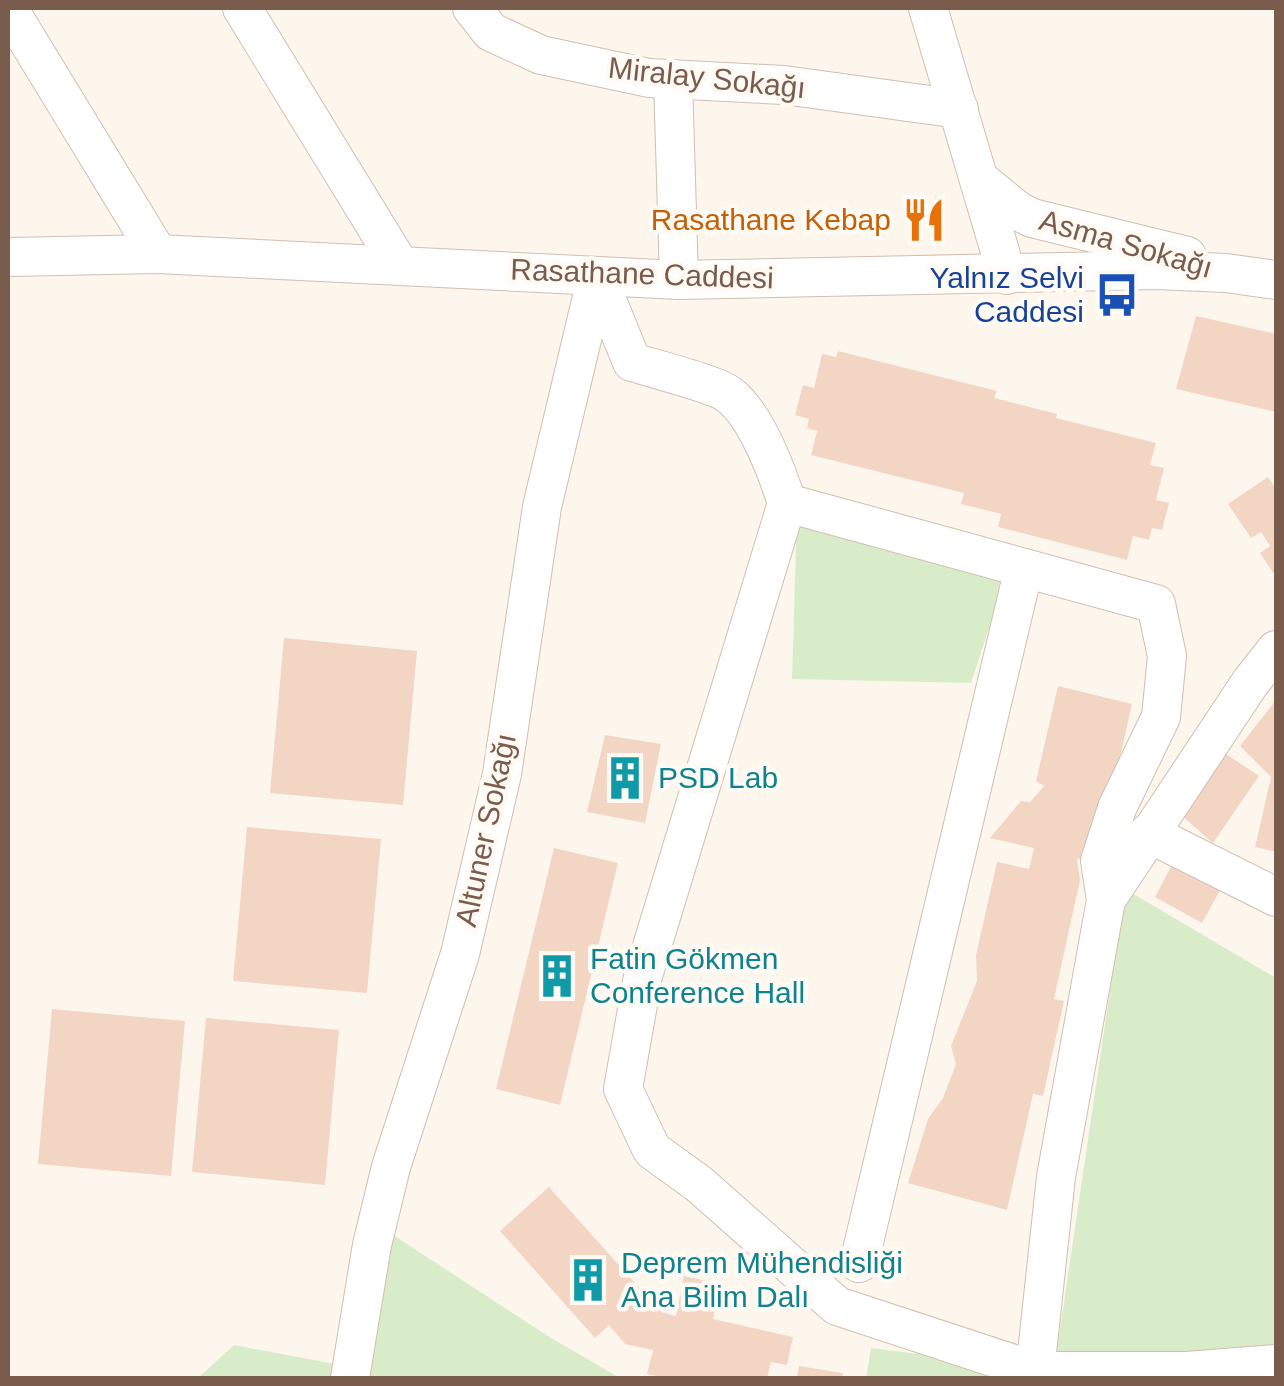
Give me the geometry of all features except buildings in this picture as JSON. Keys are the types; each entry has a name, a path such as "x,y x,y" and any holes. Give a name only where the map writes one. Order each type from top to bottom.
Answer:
{"street":[{"path":"8,8 158,254"},
{"path":"242,8 399,264"},
{"name":"Miralay Sokağı","path":"472,8 491,32 541,55 649,78 784,85 959,110"},
{"name":"Asma Sokağı","path":"928,8 1006,275"},
{"path":"673,79 680,280"},
{"name":"Asma Sokağı","path":"979,179 1032,218 1171,252 1226,273"},
{"name":"Rasathane Caddesi","path":"8,257 158,254 680,280 1155,270 1276,280"},
{"path":"597,276 632,362 727,393 755,430 776,470 787,503 643,976 623,1089 652,1150 699,1184 837,1306 1036,1374 1184,1375 1276,1364"},
{"name":"Altuner Sokağı","path":"350,1378 372,1245 391,1167 460,954 498,792 542,507 597,276"},
{"path":"787,503 1156,604 1167,656 1161,717 1117,808 1100,862 1106,900 1056,1177 1036,1374"},
{"path":"860,1263 1024,568"},
{"path":"1106,900 1276,650"},
{"path":"1148,833 1276,897"}],"green space":[{"path":"797,515 1004,582 971,683 792,679"},
{"path":"1125,889 1276,978 1276,1378 866,1378 871,1348 1038,1369 1058,1343"},
{"path":"387,1231 620,1378 198,1378 234,1345 361,1369"}],"place":[{"name":"Rasathane Kebap","path":"924,220"},
{"name":"Yalnız Selvi Caddesi","path":"1117,295"},
{"name":"PSD Lab","path":"625,778"},
{"name":"Fatin Gökmen Conference Hall","path":"557,976"},
{"name":"Deprem Mühendisliği Ana Bilim Dalı","path":"588,1280"}]}
